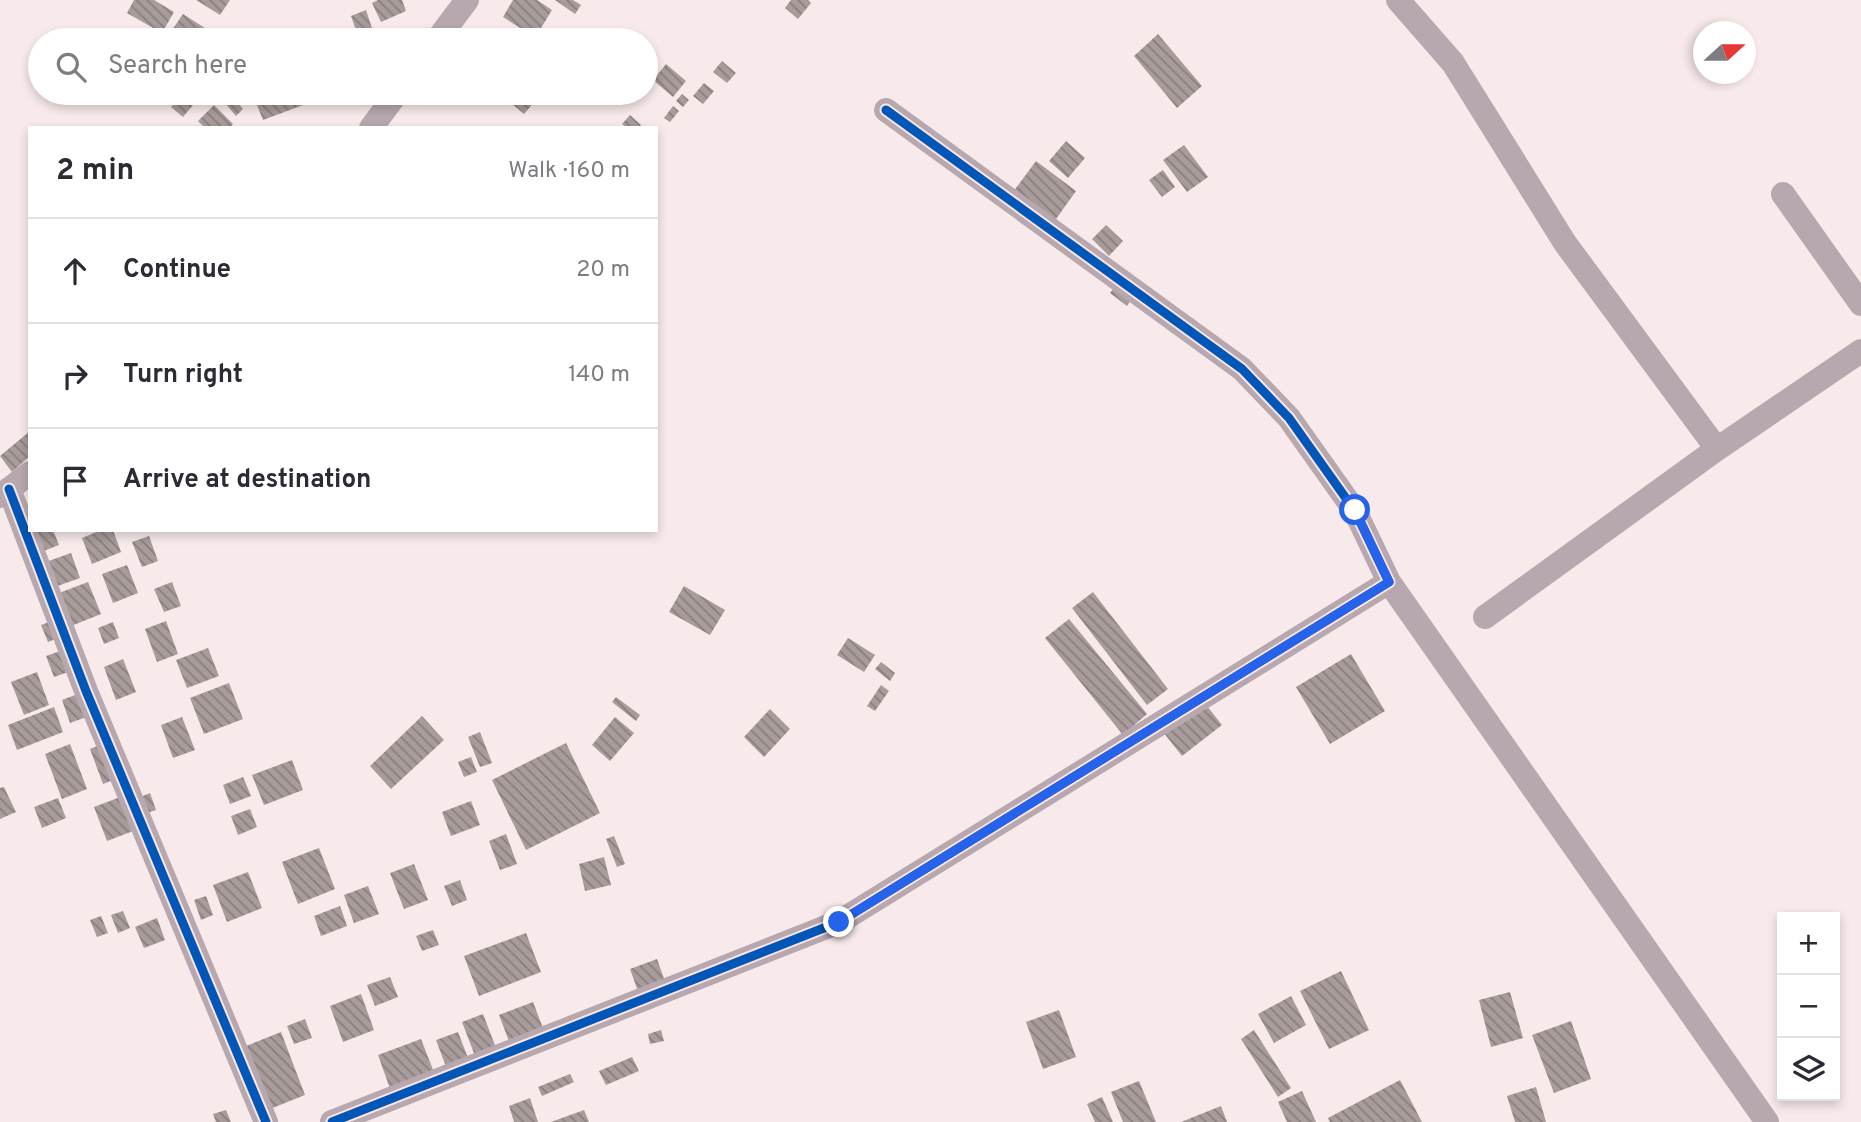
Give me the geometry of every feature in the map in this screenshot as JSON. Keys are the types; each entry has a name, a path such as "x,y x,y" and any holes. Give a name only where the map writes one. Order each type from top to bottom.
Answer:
{"street":[{"path":"446,28 467,0"},
{"path":"1398,0 1453,63 1565,243 1717,449"},
{"path":"372,126 388,105"},
{"path":"886,110 1242,369 1289,418 1355,510 1389,582 1767,1122"},
{"path":"1783,194 1861,304"},
{"path":"1485,617 1717,449 1861,351"},
{"path":"28,474 4,492 266,1122"},
{"path":"332,1122 839,922 1389,582"}],"building":[{"path":"134,0 154,0 174,12 165,28 153,28 127,13"},
{"path":"196,0 230,0 220,15"},
{"path":"378,0 402,0 406,11 381,22 372,3"},
{"path":"513,0 537,0 552,10 541,28 520,28 503,17"},
{"path":"555,0 573,0 581,5 575,14"},
{"path":"791,0 808,0 811,3 798,19 785,8"},
{"path":"366,10 372,28 355,28 351,16"},
{"path":"183,14 205,28 173,28"},
{"path":"1158,34 1202,86 1177,108 1134,56"},
{"path":"722,61 736,73 727,83 713,72"},
{"path":"666,64 686,81 673,97 658,84 658,74"},
{"path":"704,83 714,91 703,104 693,96"},
{"path":"682,94 689,100 683,107 676,101"},
{"path":"173,105 193,105 183,117 171,107"},
{"path":"214,105 233,124 203,126 198,121"},
{"path":"227,105 240,105 243,109 236,116"},
{"path":"257,105 303,105 263,120"},
{"path":"513,105 532,105 524,114"},
{"path":"673,106 679,111 670,122 664,118"},
{"path":"630,115 641,125 624,126 622,124"},
{"path":"1066,141 1085,158 1068,178 1049,161"},
{"path":"1184,145 1208,177 1187,192 1163,160"},
{"path":"1036,161 1076,191 1051,226 1010,196"},
{"path":"1163,170 1175,187 1162,197 1149,180"},
{"path":"1106,225 1123,241 1109,256 1092,239"},
{"path":"1118,283 1134,295 1127,306 1110,293"},
{"path":"28,433 28,458 12,472 0,456"},
{"path":"30,532 54,532 59,545 36,554"},
{"path":"96,532 114,532 121,552 92,564 82,538"},
{"path":"149,536 158,561 142,567 132,542"},
{"path":"71,553 80,578 52,588 43,563"},
{"path":"127,565 138,593 113,603 102,574"},
{"path":"88,582 101,614 71,626 59,593"},
{"path":"172,582 181,606 164,612 154,589"},
{"path":"684,586 725,610 710,635 669,612"},
{"path":"1093,592 1168,689 1147,705 1072,608"},
{"path":"57,619 63,636 48,642 41,625"},
{"path":"1069,619 1147,714 1123,735 1045,638"},
{"path":"166,621 178,654 157,662 145,629"},
{"path":"113,622 119,638 104,644 98,628"},
{"path":"848,638 875,655 864,672 837,655"},
{"path":"208,648 219,676 187,688 176,660"},
{"path":"63,650 71,671 54,677 46,656"},
{"path":"1351,654 1385,711 1330,744 1296,687"},
{"path":"123,659 136,692 116,700 104,667"},
{"path":"881,662 895,673 890,681 875,669"},
{"path":"37,672 49,705 24,715 11,682"},
{"path":"229,683 243,719 204,734 190,698"},
{"path":"881,685 889,691 875,711 867,706"},
{"path":"83,692 92,715 70,723 62,700"},
{"path":"616,697 640,715 636,721 612,702"},
{"path":"1203,701 1222,725 1182,756 1163,732"},
{"path":"54,707 63,732 17,750 8,725"},
{"path":"770,709 790,729 764,757 744,737"},
{"path":"422,716 444,740 391,789 370,766"},
{"path":"182,717 195,750 173,758 161,725"},
{"path":"615,717 634,733 610,761 592,745"},
{"path":"480,732 492,763 480,767 468,737"},
{"path":"107,742 121,777 103,784 90,749"},
{"path":"566,743 600,813 526,850 492,780"},
{"path":"70,744 87,789 62,799 45,754"},
{"path":"471,757 477,772 464,777 458,762"},
{"path":"292,760 303,790 264,805 252,775"},
{"path":"243,777 251,796 230,804 223,785"},
{"path":"4,787 16,812 0,819 0,788"},
{"path":"150,793 156,810 144,814 138,798"},
{"path":"128,794 141,828 107,841 94,807"},
{"path":"58,798 66,818 42,828 34,807"},
{"path":"471,801 480,825 451,836 442,812"},
{"path":"250,809 257,827 238,835 231,816"},
{"path":"506,834 517,864 500,870 489,841"},
{"path":"614,836 625,864 617,867 606,839"},
{"path":"319,848 335,889 298,904 282,862"},
{"path":"604,857 611,885 585,891 579,864"},
{"path":"414,864 428,900 404,909 390,873"},
{"path":"248,872 262,908 227,922 213,885"},
{"path":"460,880 467,900 452,906 444,886"},
{"path":"368,886 379,914 354,923 344,895"},
{"path":"206,896 213,915 201,920 194,900"},
{"path":"340,906 347,926 321,936 314,916"},
{"path":"123,911 130,928 118,933 111,915"},
{"path":"101,916 108,933 97,937 90,920"},
{"path":"157,918 165,940 144,948 135,927"},
{"path":"433,930 439,945 422,951 416,936"},
{"path":"526,933 541,972 479,996 464,956"},
{"path":"657,959 667,987 640,997 630,969"},
{"path":"1341,971 1369,1030 1329,1049 1300,991"},
{"path":"390,977 398,997 375,1006 367,985"},
{"path":"1510,992 1523,1038 1491,1047 1479,1000"},
{"path":"361,994 374,1030 343,1042 330,1006"},
{"path":"1291,996 1306,1025 1274,1043 1258,1014"},
{"path":"533,1002 546,1036 512,1049 499,1015"},
{"path":"1059,1010 1076,1057 1043,1069 1026,1022"},
{"path":"483,1014 498,1053 477,1061 462,1022"},
{"path":"305,1019 312,1038 294,1044 287,1026"},
{"path":"1571,1021 1591,1079 1554,1093 1532,1035"},
{"path":"661,1030 664,1041 650,1044 648,1034"},
{"path":"1254,1030 1291,1088 1278,1097 1241,1039"},
{"path":"281,1032 305,1095 270,1109 246,1046"},
{"path":"458,1032 471,1066 449,1075 436,1040"},
{"path":"421,1039 437,1080 393,1097 378,1055"},
{"path":"632,1057 639,1071 606,1085 599,1071"},
{"path":"570,1074 574,1082 542,1096 538,1087"},
{"path":"1400,1080 1422,1122 1330,1122 1328,1118"},
{"path":"1139,1081 1156,1122 1123,1122 1111,1092"},
{"path":"1536,1087 1546,1122 1515,1122 1507,1096"},
{"path":"1302,1091 1316,1122 1287,1122 1278,1102"},
{"path":"1102,1097 1113,1122 1095,1122 1087,1104"},
{"path":"530,1098 538,1122 514,1122 509,1106"},
{"path":"1221,1106 1227,1122 1181,1122"},
{"path":"226,1110 231,1122 216,1122 213,1114"},
{"path":"584,1110 589,1122 551,1122"}],"cycle path":[{"path":"332,1122 839,922 1389,582 1355,511 1289,418 1242,369 886,110"},
{"path":"9,489 86,691 266,1122"}],"route":[{"path":"839,922 1389,582 1355,510"}]}
